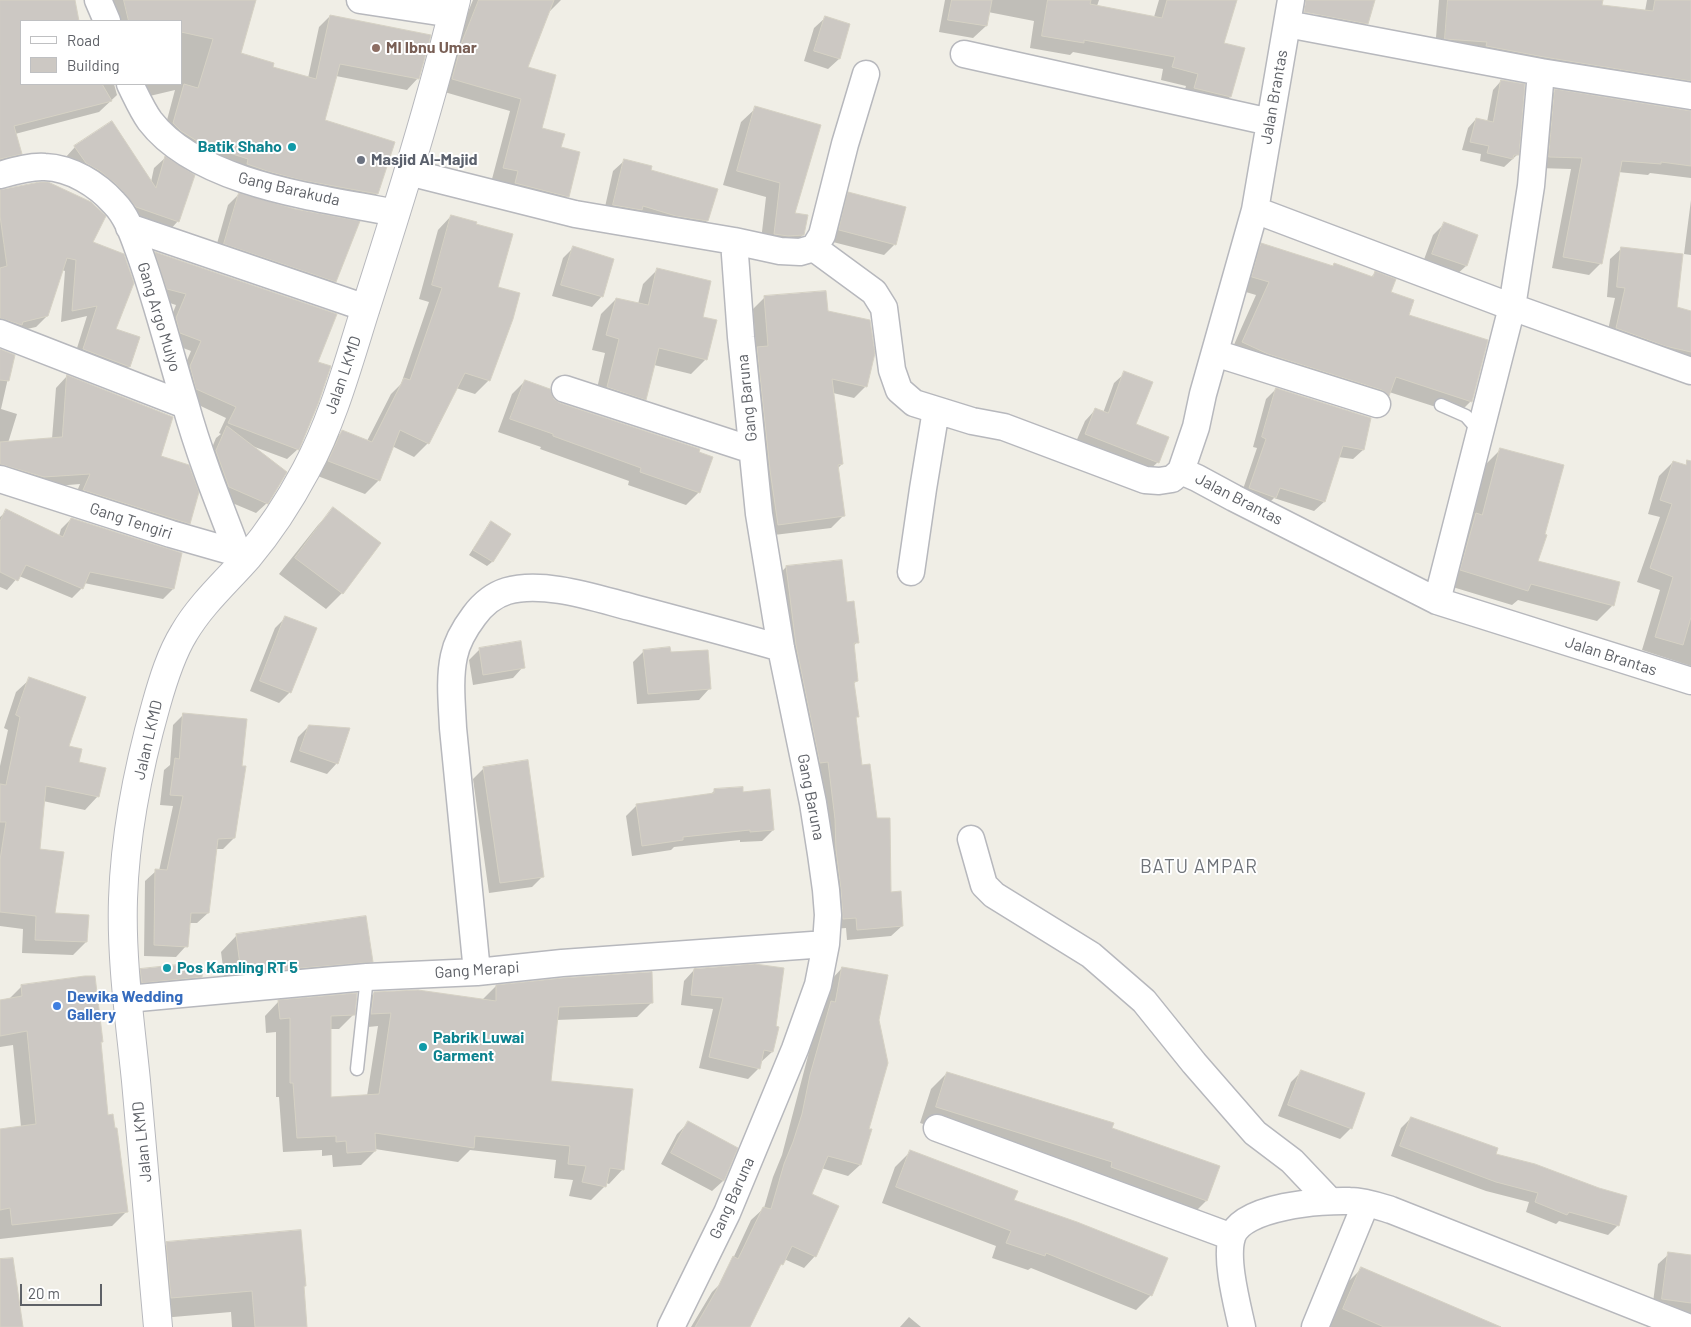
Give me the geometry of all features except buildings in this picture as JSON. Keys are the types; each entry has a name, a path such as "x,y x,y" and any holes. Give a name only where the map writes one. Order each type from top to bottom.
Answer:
{"street":[{"path":"98,0 107,20"},
{"path":"360,0 454,7"},
{"name":"Jalan LKMD","path":"158,1327 127,999 122,923 125,863 139,780 156,704 172,657 184,632 243,555 270,529 307,469 341,387 396,213 454,7"},
{"path":"1289,12 1541,72 1691,96"},
{"name":"Jalan Brantas","path":"1289,12 1255,210 1203,394 1196,428 1181,471 1437,601 1691,681"},
{"path":"964,54 1270,122"},
{"path":"1437,601 1512,307 1531,186 1541,72"},
{"path":"408,172 574,214 734,241 780,251 800,252 814,248 822,236 866,74"},
{"name":"Gang Barakuda","path":"131,85 150,121 162,134 186,153 233,177 396,213"},
{"name":"Gang Argo Mulyo","path":"0,175 18,170 45,167 66,171 91,183 110,198 124,216 155,295 185,405 243,555"},
{"path":"1255,210 1512,307 1691,371"},
{"path":"129,227 366,308"},
{"name":"Gang Baruna","path":"672,1327 726,1213 795,1049 818,985 826,944 827,898 821,854 813,803 781,648 759,514 741,337 734,241"},
{"path":"814,248 874,292 884,308 892,370 899,390 914,402 972,421 1004,427 1145,480 1159,481 1172,479 1181,471"},
{"path":"0,333 185,405"},
{"path":"1215,353 1377,404"},
{"path":"565,389 752,450"},
{"path":"911,572 936,410"},
{"name":"Gang Tengiri","path":"7,481 171,534 243,555"},
{"path":"477,972 451,695 453,664 458,640 476,612 497,595 507,591 523,588 544,589 581,594 781,648"},
{"path":"971,839 984,886 994,895 1091,954 1144,1001 1194,1063 1255,1133 1292,1161 1330,1202"},
{"name":"Gang Merapi","path":"127,999 367,977 477,972 562,963 826,944"},
{"path":"936,1128 1232,1237"},
{"path":"1242,1327 1231,1272 1230,1252 1232,1237 1242,1223 1260,1214 1295,1206 1351,1201 1366,1203 1416,1220 1687,1327"},
{"path":"1315,1327 1366,1203"}],"lane":[{"path":"1441,405 1466,416 1480,432"},
{"path":"357,1069 367,977"}],"place":[{"name":"MI Ibnu Umar","path":"376,48"},
{"name":"Batik Shaho","path":"292,147"},
{"name":"Masjid Al-Majid","path":"361,160"},
{"name":"Pos Kamling RT 5","path":"167,968"},
{"name":"Dewika Wedding Gallery","path":"57,1006"},
{"name":"Pabrik Luwai Garment","path":"423,1047"}],"district":[{"name":"BATU AMPAR","path":"1199,867"}]}
